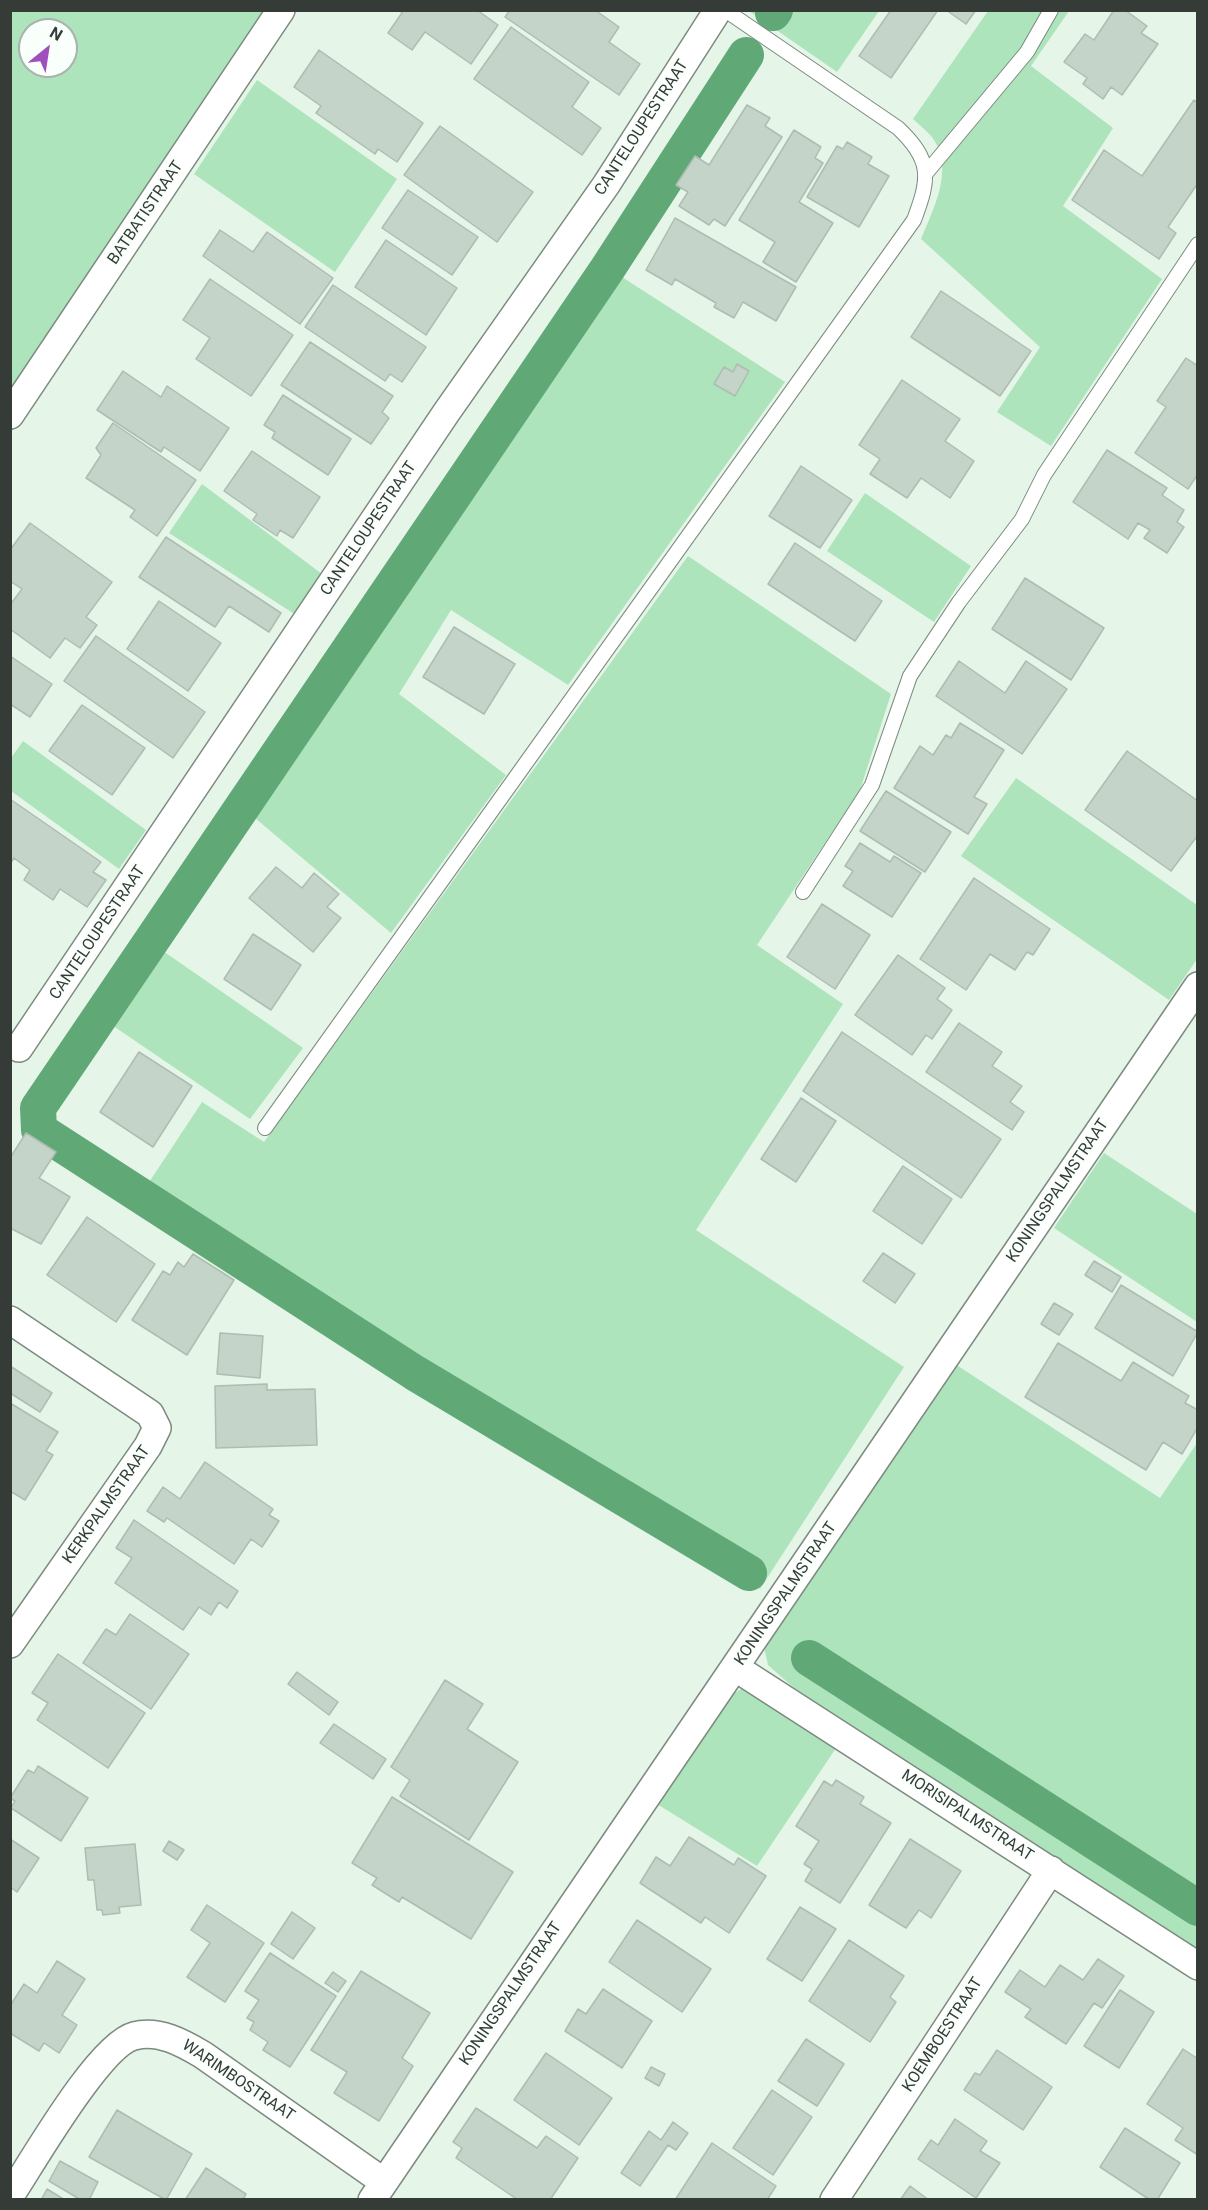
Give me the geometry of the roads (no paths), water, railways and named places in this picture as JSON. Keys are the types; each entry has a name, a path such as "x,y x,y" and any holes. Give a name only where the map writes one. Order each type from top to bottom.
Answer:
{"street":[{"name":"BATBATISTRAAT","path":"10,415 281,10"},
{"name":"CANTELOUPESTRAAT","path":"19,1048 446,413 606,185 718,10"},
{"name":"KONINGSPALMSTRAAT","path":"378,2190 663,1769 736,1668 1197,986"},
{"name":"KERKPALMSTRAAT","path":"10,1320 150,1414 158,1428 148,1446 10,1644"},
{"name":"MORISIPALMSTRAAT","path":"736,1668 1197,1966"},
{"name":"KOEMBOESTRAAT","path":"834,2199 1051,1870"},
{"name":"WARIMBOSTRAAT","path":"10,2196 76,2096 109,2053 133,2036 152,2035 179,2041 203,2055 378,2190"}],"lane":[{"path":"264,1128 914,220 926,191 927,172 913,142 898,128 725,10"},
{"path":"927,172 1027,52 1051,10"},
{"path":"803,892 872,785 909,676 959,602 1022,519 1044,475 1197,244"}],"waterway":[{"path":"746,55 608,268 38,1108 39,1130 415,1373 749,1573"},
{"path":"809,1658 1198,1908"}]}
